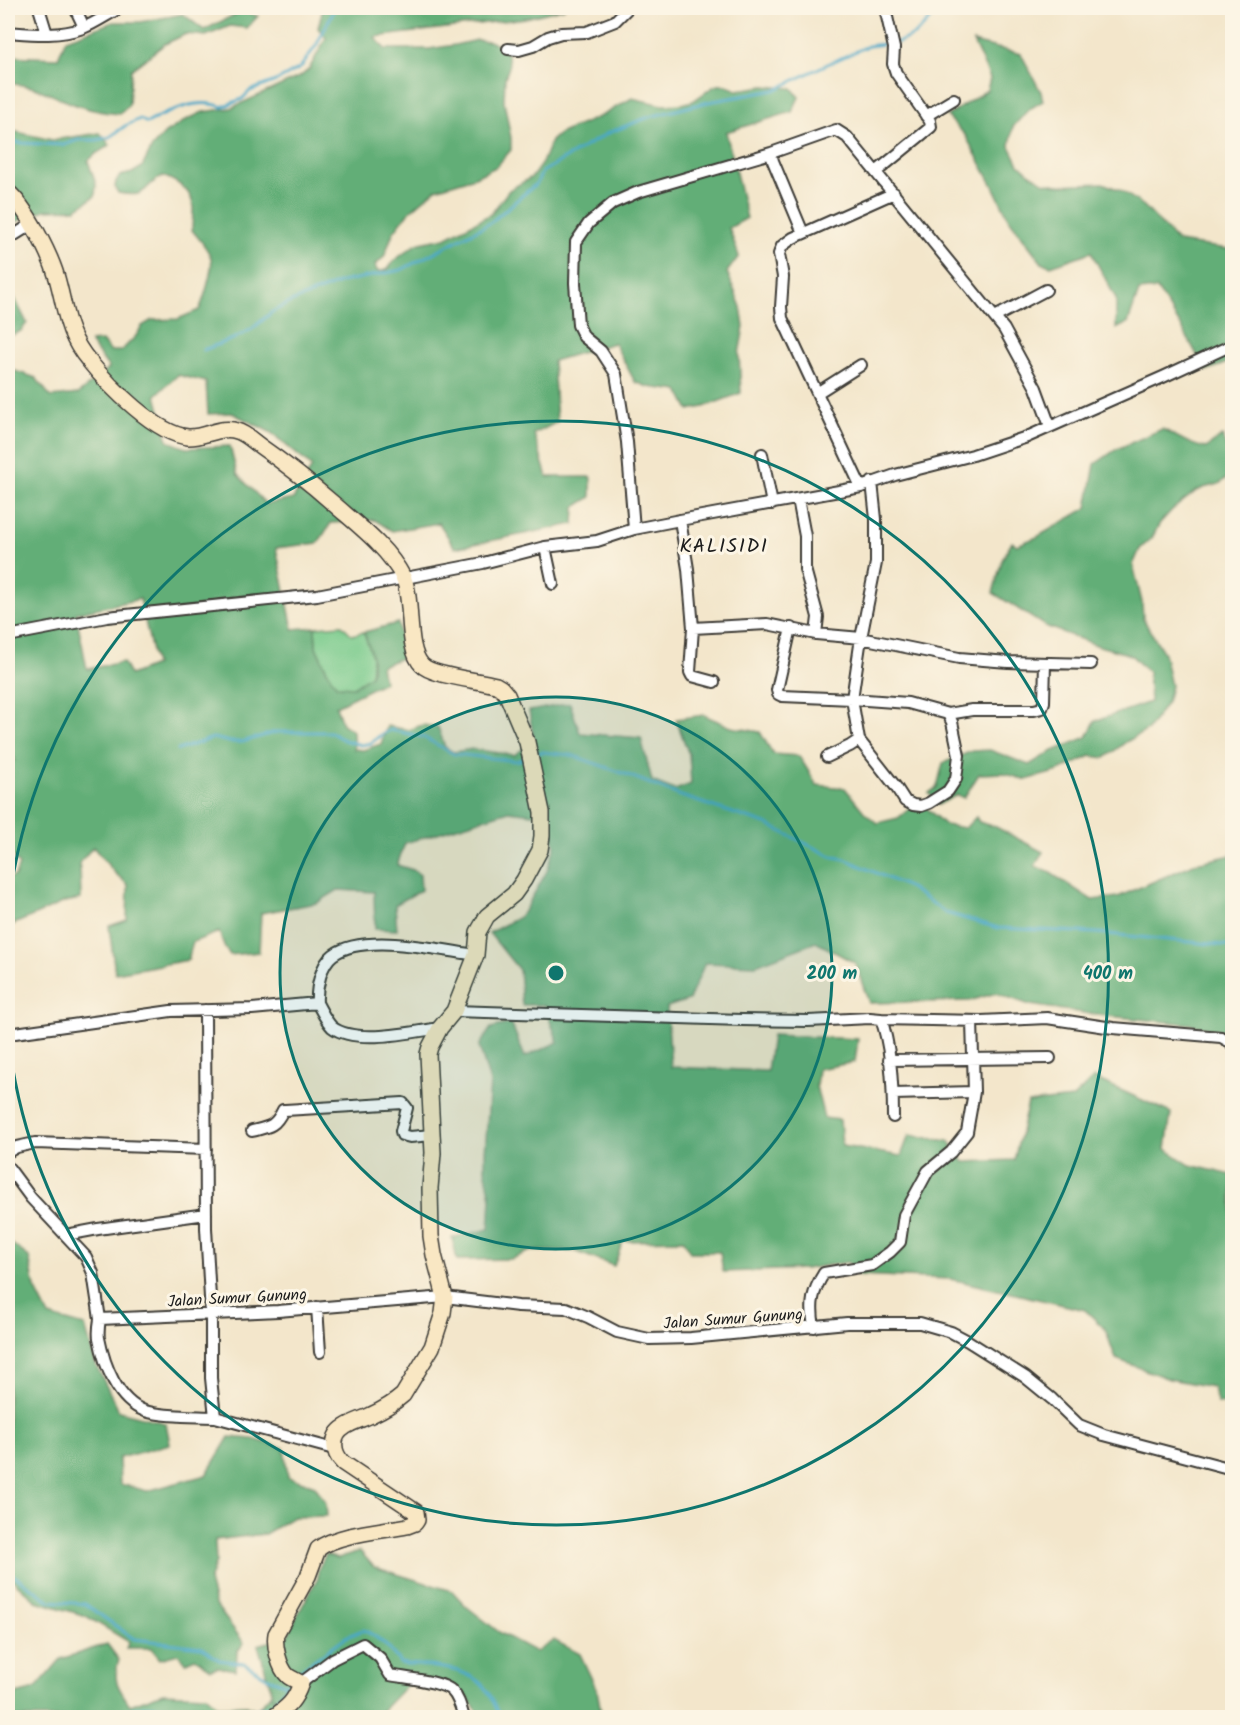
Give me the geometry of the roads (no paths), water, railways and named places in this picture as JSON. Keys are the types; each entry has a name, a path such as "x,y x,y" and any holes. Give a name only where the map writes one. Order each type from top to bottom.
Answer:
{"street":[{"path":"39,8 47,34"},
{"path":"75,8 84,27"},
{"path":"8,32 56,34 84,27 120,8"},
{"path":"508,49 519,50 548,36 561,33 587,32 615,21 628,8"},
{"path":"876,172 929,130 931,125 897,77 893,64 894,48 885,8"},
{"path":"926,116 954,99"},
{"path":"634,529 627,442 616,374 601,351 584,337 578,326 575,283 576,242 589,223 613,203 639,192 771,153 836,130 847,136 995,316 1012,342 1031,379 1050,426"},
{"path":"771,153 803,233"},
{"path":"8,192 23,207 56,275 73,337 88,361 125,400 165,429 187,437 198,437 228,429 237,430 278,458 367,532 389,556 403,578 412,639 421,665 434,672 489,683 501,688 507,695 527,742 542,812 540,850 514,894 487,916 478,932 476,955 454,1011 440,1028 428,1054 434,1153 430,1188 431,1236 445,1296 443,1313 432,1347 403,1395 373,1415 344,1427 338,1434 334,1449 343,1463 416,1512 417,1520 407,1526 347,1537 330,1542 318,1549 308,1576 276,1634 274,1642 276,1651 294,1679 296,1697 272,1718"},
{"path":"861,487 781,314 783,286 779,249 803,233 894,193"},
{"path":"8,239 32,224"},
{"path":"995,316 1046,290"},
{"path":"8,636 107,617 317,595 483,563 545,547 597,541 634,529 861,487 1027,437 1233,345"},
{"path":"817,393 861,365"},
{"path":"762,454 772,504"},
{"path":"872,482 876,519 876,563 852,699 859,740 905,801 913,805 921,806 929,803 948,791 956,779 959,755 948,714"},
{"path":"798,499 805,536 805,569 818,617 816,634"},
{"path":"680,520 688,569 693,628 690,672 692,676 714,682"},
{"path":"545,547 553,584"},
{"path":"693,628 767,624 816,634 861,638 959,658 1008,663 1091,664"},
{"path":"791,628 777,690 782,696 908,703 948,714 972,710 1034,710 1042,708 1044,702 1046,663"},
{"path":"826,757 859,740"},
{"path":"440,1028 396,1035 344,1034 330,1026 317,1003 316,994 322,972 331,957 342,950 376,943 476,955"},
{"path":"8,1034 171,1011 252,1009 317,1003"},
{"path":"205,1010 206,1214 211,1315 211,1378 215,1417"},
{"path":"454,1011 808,1021 870,1018 972,1021 1047,1018 1113,1028 1221,1037 1233,1045"},
{"path":"881,1019 886,1032 893,1117"},
{"path":"814,1326 811,1302 816,1286 824,1273 872,1265 890,1252 900,1242 904,1215 928,1171 951,1152 967,1132 974,1092 972,1021"},
{"path":"889,1060 1050,1058"},
{"path":"892,1094 974,1092"},
{"path":"252,1131 274,1125 283,1110 404,1103 407,1108 402,1135 410,1137 432,1135"},
{"path":"8,1152 17,1147 35,1143 206,1149"},
{"path":"8,1167 31,1198 86,1257 93,1273 100,1319 98,1336 108,1369 130,1403 145,1411 161,1414 215,1417 334,1449"},
{"path":"66,1235 206,1214"},
{"name":"Jalan Sumur Gunung","path":"100,1319 211,1315 445,1296 518,1306 566,1308 617,1332 649,1339 690,1338 847,1323 920,1323 936,1327 968,1341 1025,1377 1079,1425 1104,1435 1233,1469"},
{"path":"317,1307 320,1352"},
{"path":"294,1679 363,1644 380,1658 390,1675 437,1684 450,1689 458,1700 464,1718"}],"waterway":[{"path":"8,140 20,143 64,145 78,140 97,140 110,137 140,119 147,123 184,107 203,104 222,107 242,99 250,91 300,68 316,46 335,8"},
{"path":"203,350 252,329 272,312 291,302 341,282 401,270 490,223 537,183 542,172 608,133 649,117 708,102 775,90 868,46 899,42 916,34 933,16 937,8"},
{"path":"178,750 213,738 242,742 276,732 330,732 344,740 361,745 371,743 391,730 423,737 454,754 517,761 525,758"},
{"path":"534,754 542,752 571,755 681,796 766,824 831,856 845,859 910,888 946,913 998,928 1097,933 1232,946"},
{"path":"8,1566 9,1572 50,1601 85,1604 134,1639 201,1647 219,1660 244,1663 268,1678 287,1685"},
{"path":"295,1674 346,1637 363,1630 384,1644 400,1663 446,1668 477,1680 490,1695 501,1718"},
{"path":"84,1718 148,1706 244,1712 272,1706 289,1682"}],"district":[{"name":"KALISIDI","path":"724,545"}]}
